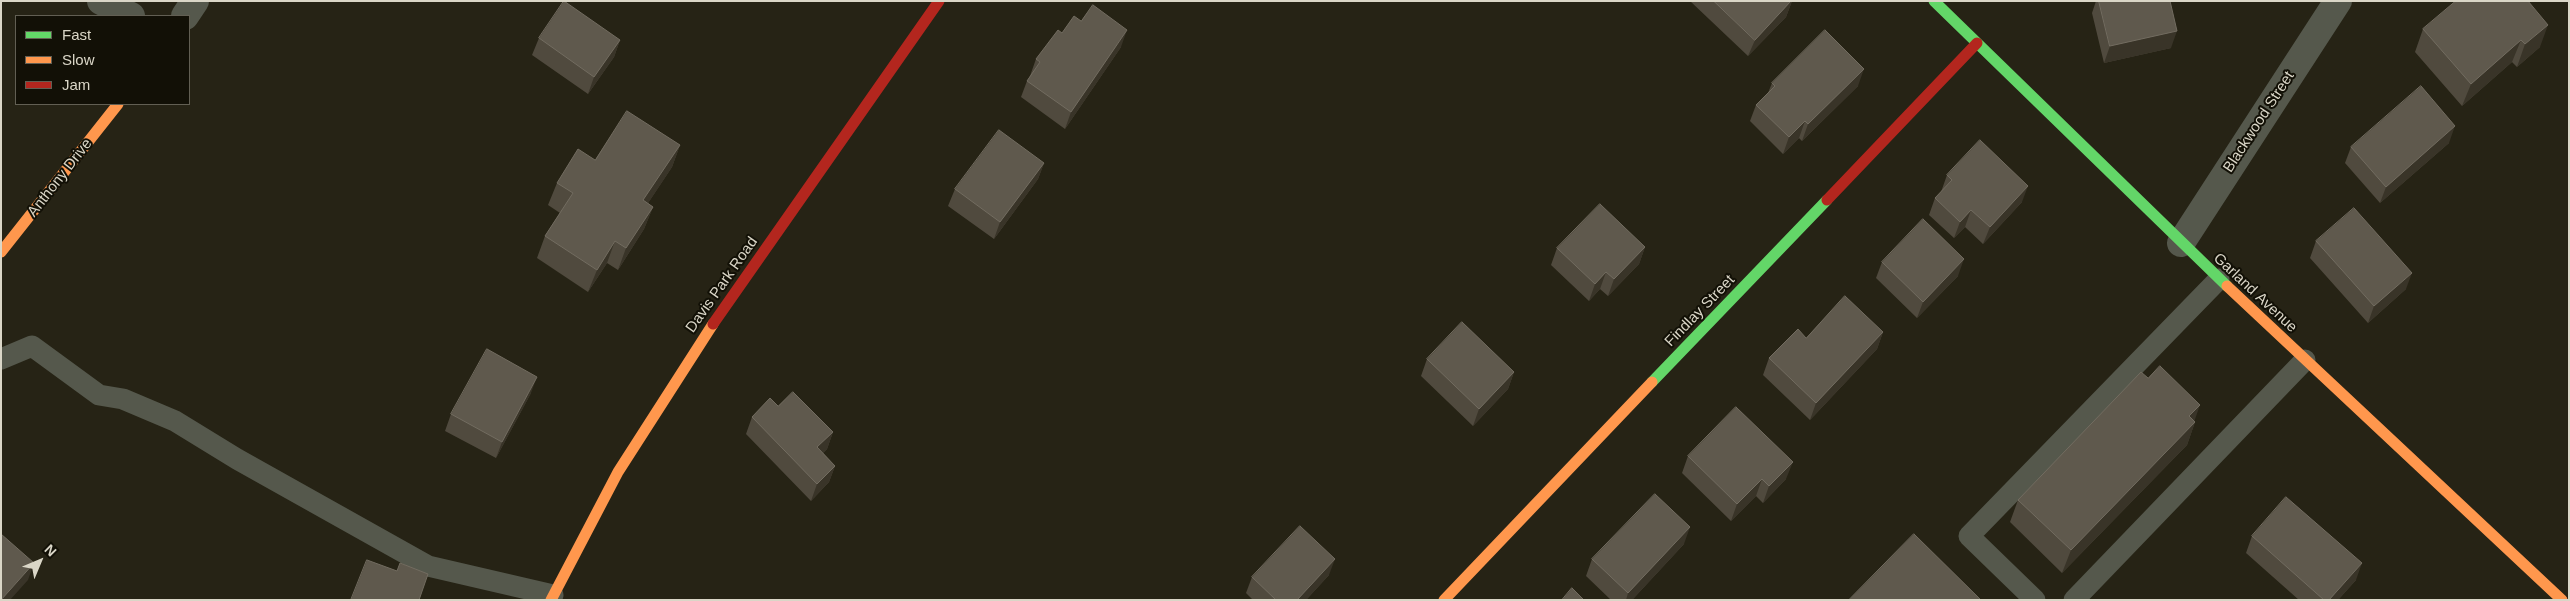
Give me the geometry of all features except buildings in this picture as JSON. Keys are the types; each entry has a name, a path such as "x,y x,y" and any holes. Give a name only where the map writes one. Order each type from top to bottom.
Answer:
{"street":[{"path":"101,1 128,15"},
{"path":"186,15 195,1"},
{"name":"Davis Park Road","path":"552,598 618,472 699,345 939,1"},
{"name":"Garland Avenue","path":"1934,1 2181,243 2562,600"},
{"name":"Blackwood Street","path":"2181,243 2338,1"},
{"name":"Findlay Street","path":"1444,600 1977,42"},
{"name":"Anthony Drive","path":"1,252 117,105"}],"lane":[{"path":"2034,600 1969,536 2219,279"},
{"path":"1,359 32,346 99,395 123,399 175,421 237,459 428,566 552,598"},
{"path":"2074,600 2305,360"}],"traffic: fast":[{"path":"1934,1 2227,286"},
{"path":"1652,382 1827,200"}],"traffic: slow":[{"path":"1,252 117,105"},
{"path":"2227,286 2562,600"},
{"path":"551,600 618,472 713,324"},
{"path":"1444,600 1652,382"}],"traffic: jam":[{"path":"713,324 939,1"},
{"path":"1827,200 1977,43"}]}
